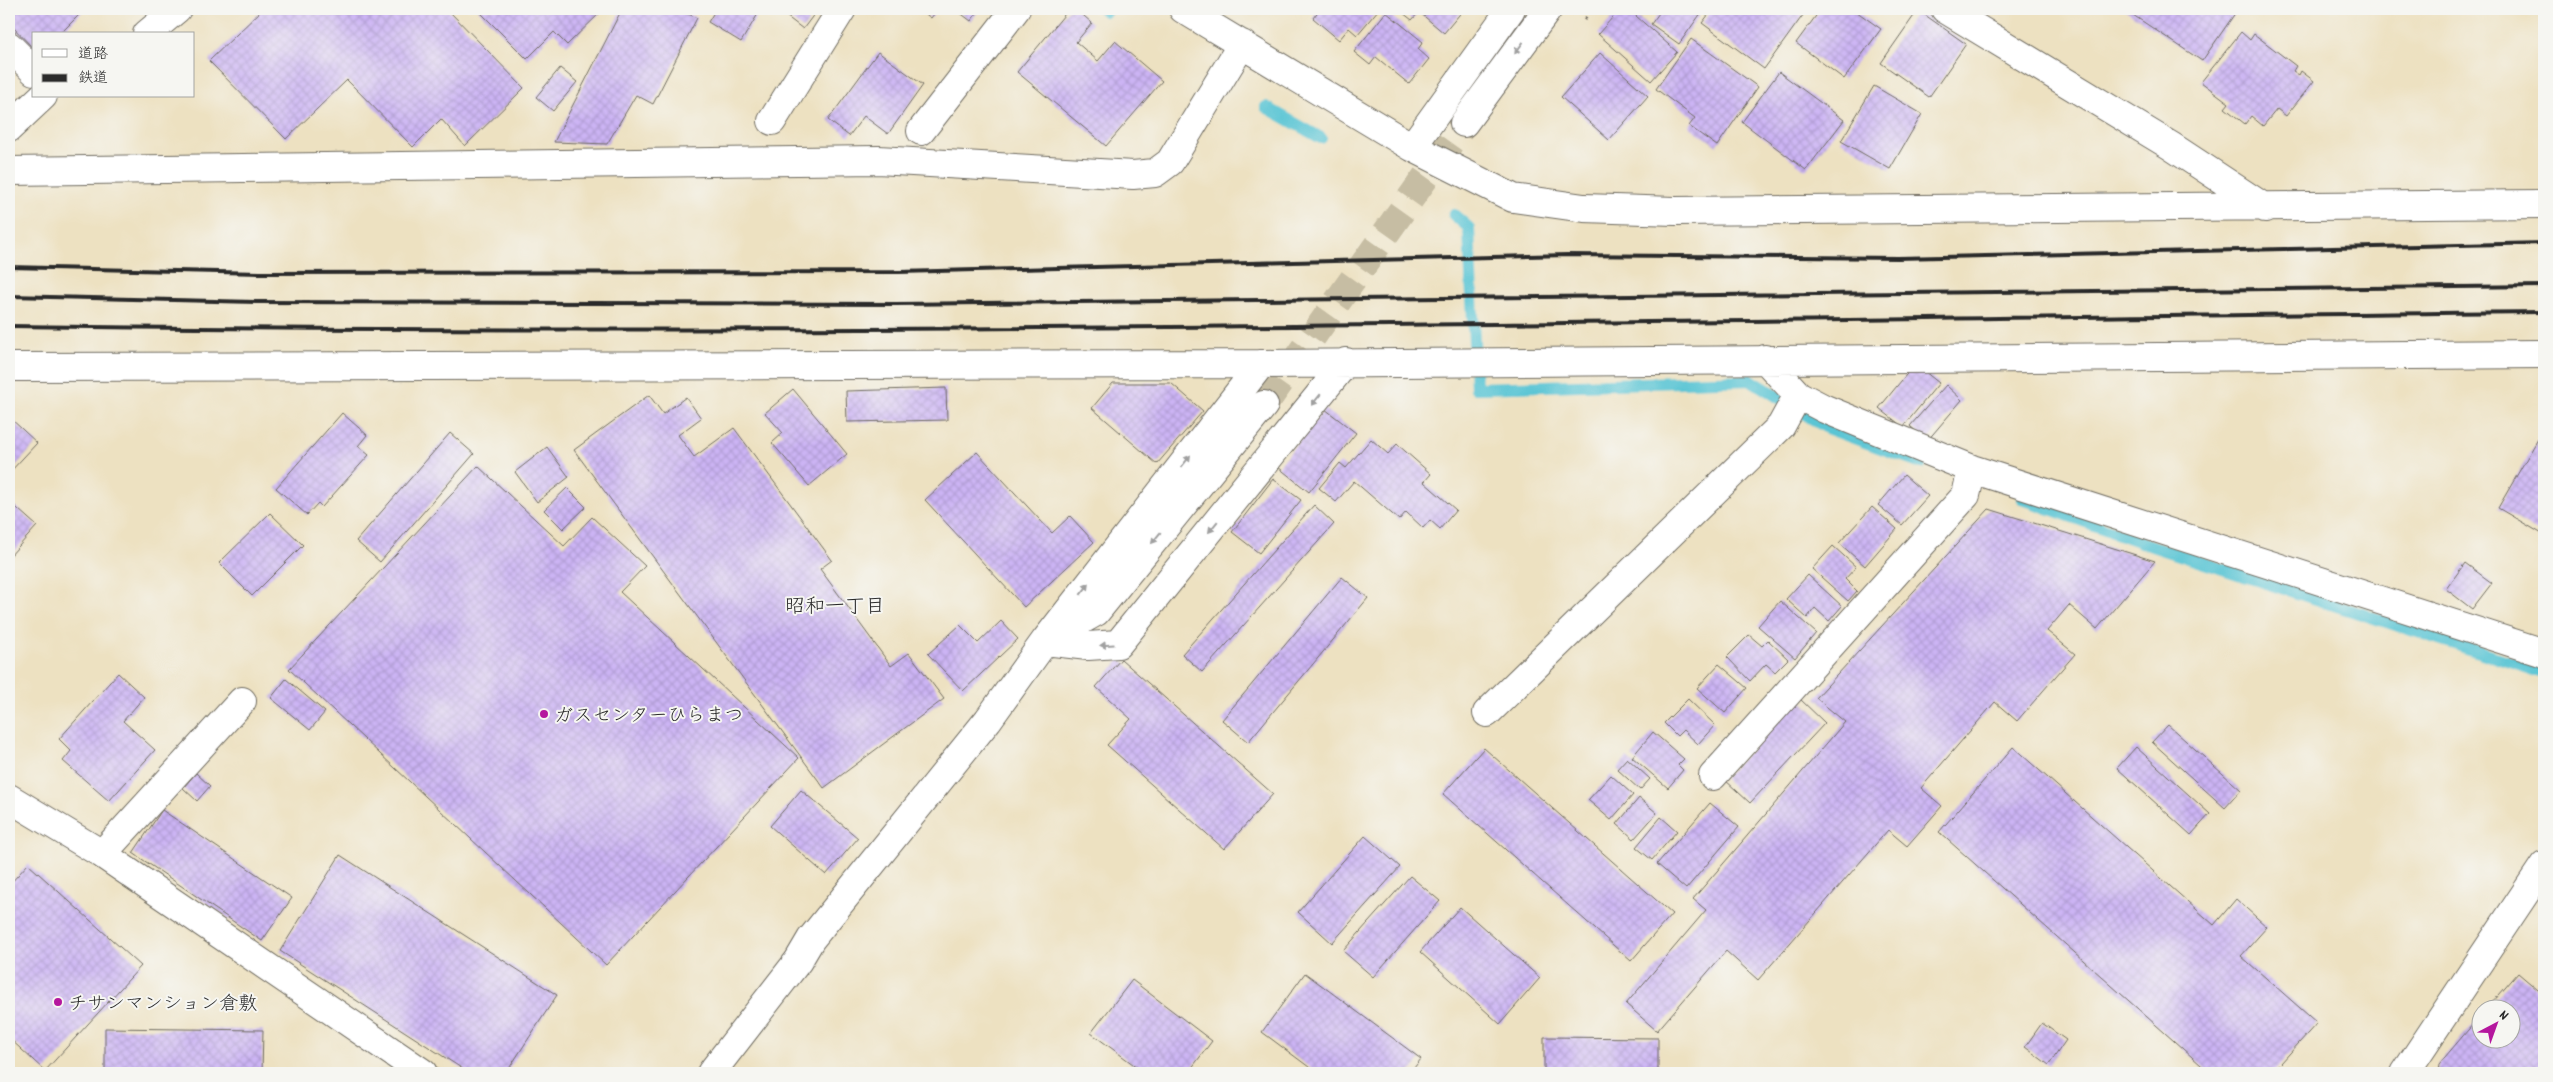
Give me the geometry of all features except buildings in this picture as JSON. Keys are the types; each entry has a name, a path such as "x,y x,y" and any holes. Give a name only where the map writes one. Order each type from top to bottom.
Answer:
{"street":[{"path":"148,32 177,9"},
{"path":"772,121 842,9"},
{"path":"921,131 1016,9"},
{"path":"1183,9 1412,147 1513,198 1584,208 1674,211 2265,208 2544,204"},
{"path":"1412,147 1511,9"},
{"path":"1464,123 1548,9"},
{"path":"1945,9 2171,146 2265,208"},
{"path":"9,171 878,160 1133,175 1155,173 1170,162 1242,44"},
{"path":"9,46 32,69"},
{"path":"9,128 40,98"},
{"path":"9,367 1261,364 2544,354"},
{"path":"1765,359 1794,402 1825,409 1970,480 2544,653"},
{"path":"1045,641 1088,646 1118,644 1346,362"},
{"path":"711,1073 798,961 811,939 988,720 1045,641 1261,364"},
{"path":"1487,713 1781,426 1794,402"},
{"path":"1045,641 1096,612 1264,405"},
{"path":"1713,776 1970,480"},
{"path":"102,854 242,701"},
{"path":"9,798 102,854 423,1073"},
{"path":"2405,1073 2544,865"}],"waterway":[{"path":"1266,107 1321,138"},
{"path":"1454,215 1469,228 1476,388 1751,380 1827,428 1922,463"},
{"path":"2023,499 2155,547 2544,673"}],"tunnel":[{"path":"1264,405 1464,123"}],"railway":[{"path":"9,267 260,273 899,272 1567,255 1898,258 2544,243"},
{"path":"9,296 256,302 896,304 2544,286"},
{"path":"9,326 326,329 960,329 2544,312"}],"place":[{"name":"ガスセンターひらまつ","path":"544,714"},
{"name":"チサンマンション倉敷","path":"58,1002"}],"district":[{"name":"昭和一丁目","path":"835,605"}]}
